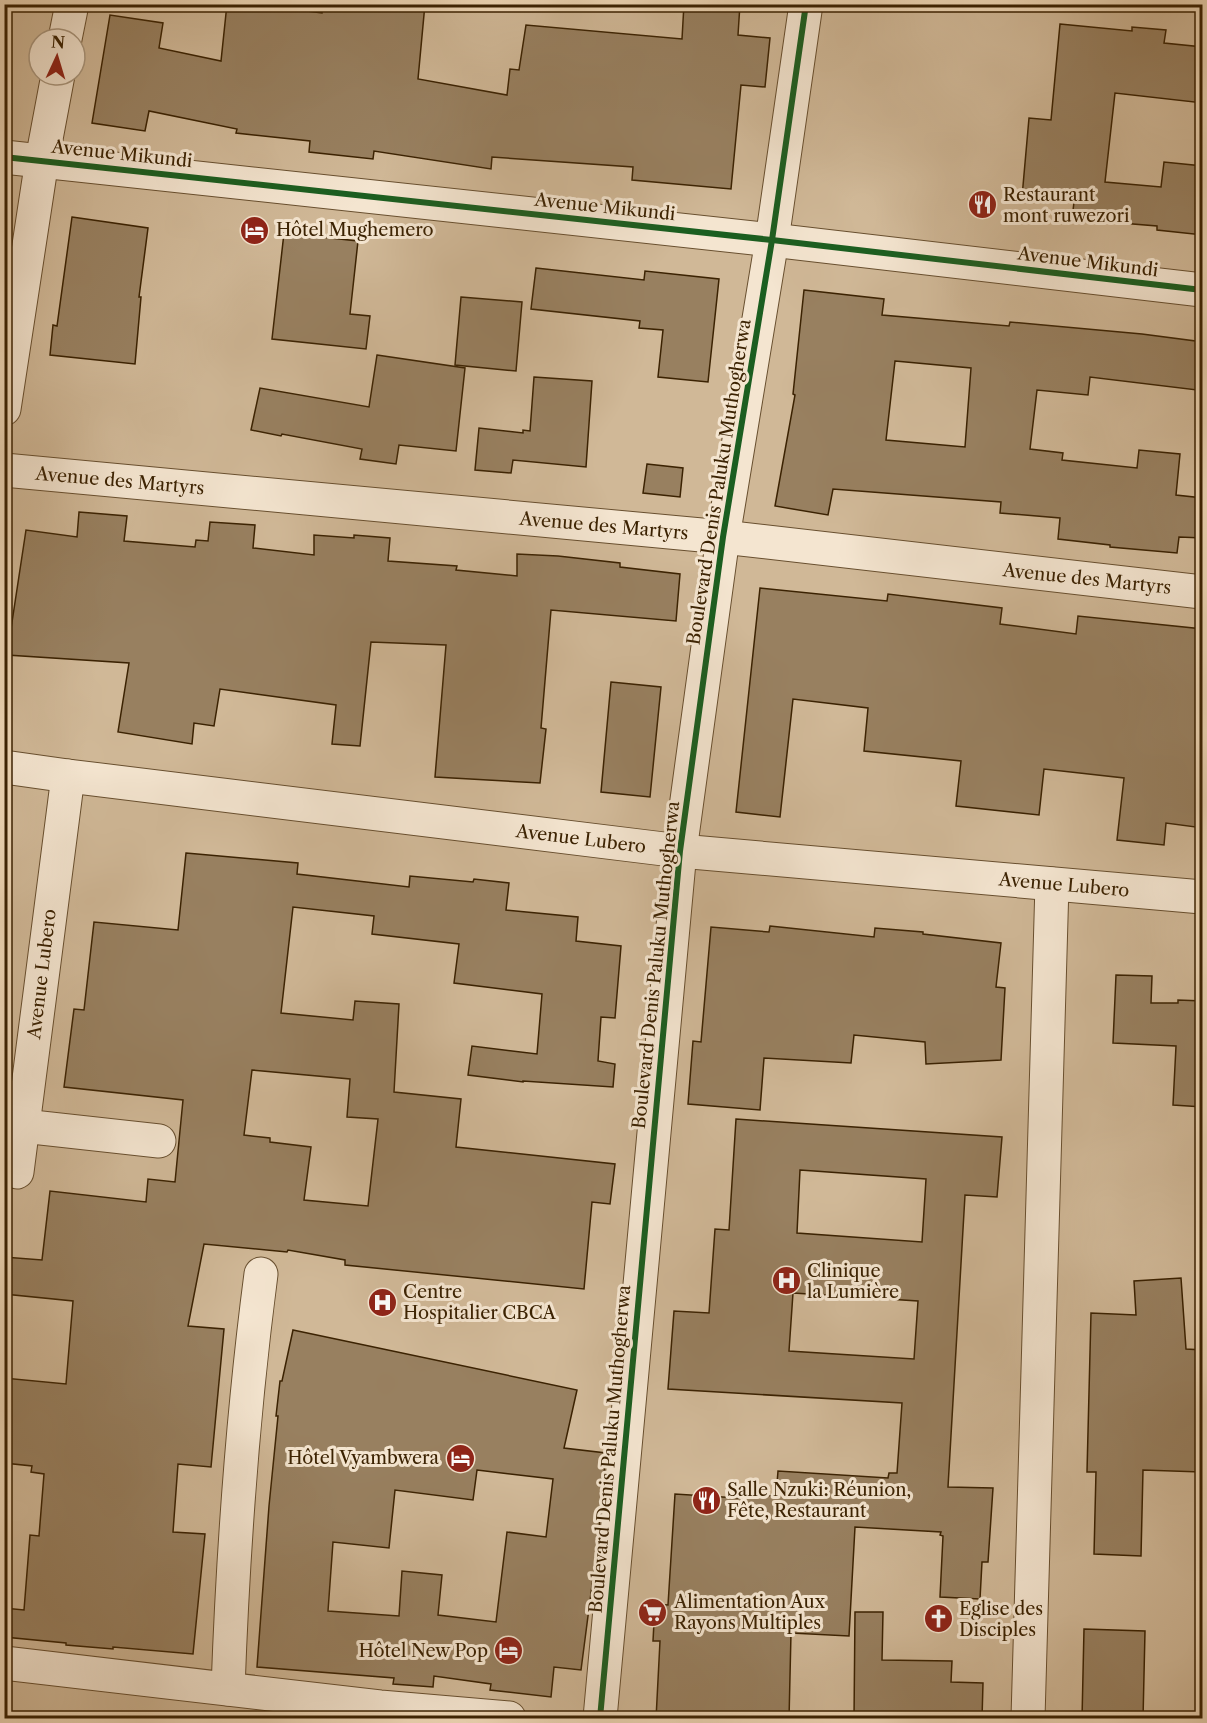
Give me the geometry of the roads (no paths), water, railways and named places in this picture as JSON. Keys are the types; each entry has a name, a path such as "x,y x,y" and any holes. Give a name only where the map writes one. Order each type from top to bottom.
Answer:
{"street":[{"path":"67,27 72,4"},
{"name":"Boulevard Denis Paluku Muthogherwa","path":"600,1719 680,851 723,537 772,240 806,4"},
{"path":"4,409 42,160 56,87"},
{"name":"Avenue Mikundi","path":"4,157 772,240 1203,290"},
{"name":"Avenue des Martyrs","path":"4,470 723,537 1203,592"},
{"name":"Avenue Lubero","path":"4,767 680,851 1203,897"},
{"name":"Avenue Lubero","path":"17,1172 68,776"},
{"path":"1028,1719 1052,884"},
{"path":"23,1126 159,1141"},
{"path":"228,1689 232,1596 251,1353 261,1274"},
{"path":"4,1663 380,1707 509,1719"}],"place":[{"name":"Restaurant mont ruwezori","path":"982,205"},
{"name":"Hôtel Mughemero","path":"255,230"},
{"name":"Clinique la Lumière","path":"786,1281"},
{"name":"Centre Hospitalier CBCA","path":"382,1302"},
{"name":"Hôtel Vyambwera","path":"460,1458"},
{"name":"Salle Nzuki: Réunion, Fête, Restaurant","path":"706,1500"},
{"name":"Alimentation Aux Rayons Multiples","path":"653,1612"},
{"name":"Eglise des Disciples","path":"938,1619"},
{"name":"Hôtel New Pop","path":"509,1651"}]}
